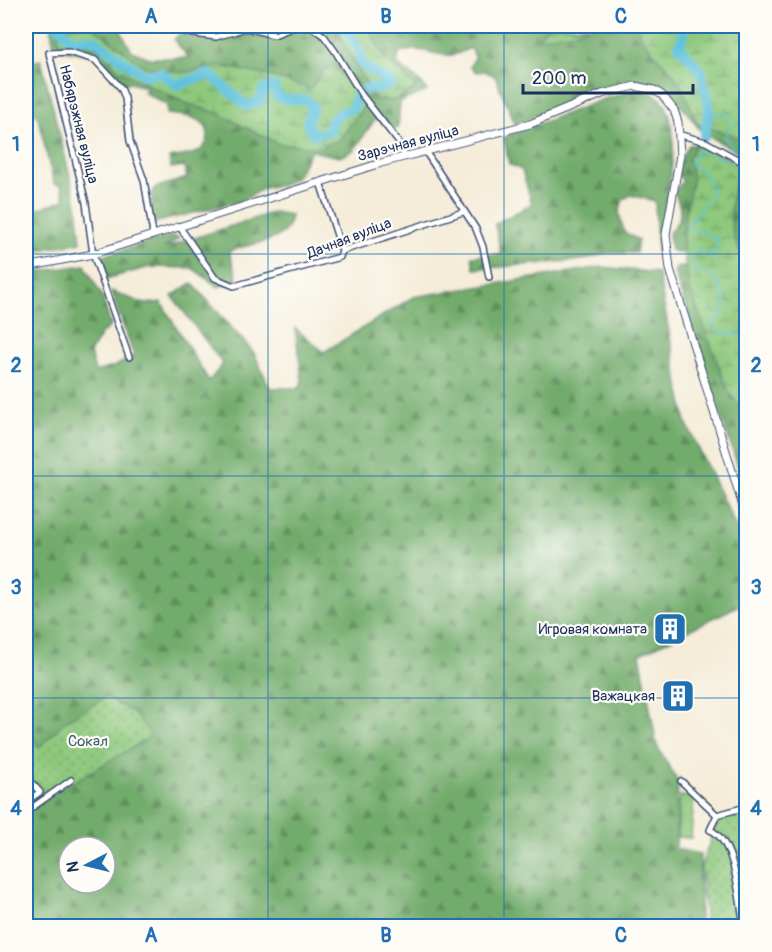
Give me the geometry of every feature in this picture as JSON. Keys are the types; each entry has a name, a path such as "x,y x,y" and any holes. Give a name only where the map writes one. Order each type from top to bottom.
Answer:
{"street":[{"path":"180,26 186,33 216,36 246,28 274,35 296,26"},
{"path":"310,26 324,36 335,51 361,94 400,144 405,156"},
{"name":"Набярэжная вуліца","path":"129,357 93,254 86,203 49,53 69,52 95,60 121,88 125,98 130,141 144,180 153,234"},
{"name":"Зарэчная вуліца","path":"26,267 93,254 405,156 530,123 602,94 635,86 654,90 668,101 678,122 681,135"},
{"path":"747,164 727,151 681,135 678,170 666,234 667,256 747,516"},
{"path":"425,151 476,229 483,247 489,277"},
{"path":"320,182 342,251"},
{"name":"Дачная вуліца","path":"179,226 211,273 220,281 239,286 340,257 342,251 463,212"},
{"path":"26,777 39,792 26,802"},
{"path":"26,812 71,780"},
{"path":"681,781 717,815"},
{"path":"717,815 747,807"},
{"path":"717,815 710,830 719,834 727,846 744,927"}],"green space":[{"path":"54,26 118,26 132,51 150,58 189,58 174,40 179,34 215,43 236,33 273,39 300,27 312,30 314,26 643,26 746,71 746,148 740,153 702,133 686,111 661,90 648,84 624,84 607,88 515,124 495,76 485,71 476,72 470,67 475,57 471,48 452,55 414,50 399,53 397,63 419,81 427,91 400,102 398,128 391,130 376,118 354,150 340,157 311,151 296,177 281,186 265,187 244,200 153,223 150,204 154,188 187,178 184,166 171,168 169,158 191,154 201,149 208,137 204,125 192,118 167,114 167,105 144,92 147,88 131,83 119,84 96,56 54,48 51,30"},
{"path":"57,26 92,26 145,67 182,73 221,66 273,77 310,89 323,71 334,65 365,105 340,139 320,148 279,144 217,113 183,102 120,71 95,47 59,43"},
{"path":"337,26 367,26 384,57 416,88 394,100 376,99 349,54"},
{"path":"548,26 589,26 576,32 538,38"},
{"path":"637,26 739,26 746,31 746,140 697,124 680,84 649,47"},
{"path":"41,60 77,204 81,242 26,253 26,213 65,200 61,185 54,184 37,114 26,117 26,62"},
{"path":"635,90 655,95 664,103 673,135 662,251 657,252 655,201 631,195 623,199 619,213 624,232 638,240 636,253 607,253 583,260 474,269 472,256 501,254 495,224 532,204 522,170 509,164 504,137 604,99"},
{"path":"696,144 725,156 746,172 746,252 699,255 671,250 669,233 677,223 680,214 674,192 683,181 678,175 683,155 689,145"},
{"path":"696,144 725,156 740,167 733,192 731,216 735,239 746,261 746,414 728,391 689,287 683,249 685,214 693,178 688,159"},
{"path":"274,212 291,215 289,225 284,232 277,237 229,251 238,281 218,287 192,268 150,267 105,279 101,256 172,236 179,238 164,248"},
{"path":"746,261 746,491 674,272 677,267 695,268"},
{"path":"85,265 102,296 111,326 101,334 90,353 95,372 116,366 134,356 111,291 145,304 161,302 209,381 223,364 172,296 192,283 254,353 270,388 300,388 302,380 295,328 324,352 413,297 602,267 658,273 686,422 746,548 746,602 640,654 657,746 678,782 676,849 700,854 700,926 26,926 26,810 64,722 39,749 26,729 26,464 34,455 31,427 26,419 26,273"},
{"name":"Сокал","path":"106,697 134,713 152,736 26,810 26,729 39,748 64,722"},
{"path":"680,796 694,797 691,838 677,837"},
{"path":"746,809 746,926 706,926 701,866 719,818"}],"waterway":[{"path":"58,26 72,40 93,39 144,75 161,73 177,85 209,74 247,106 261,100 263,90 274,86 277,96 285,99 306,100 313,106 307,124 314,135 331,131 330,123 336,116 354,107 355,96"},
{"path":"345,26 359,50 362,65 391,83 383,88 365,89"},
{"path":"682,26 684,33 679,46 701,71 709,108 704,137"},
{"path":"709,108 716,114 728,114 732,122 725,137 732,147 730,153"},
{"path":"700,149 689,163 705,174 712,193 688,227 688,231 703,231 718,240 713,258 700,250 690,260 695,270 714,277 724,295 725,309 712,325 719,332 746,335"},
{"path":"700,152 710,151 719,159 728,157"}],"place":[{"name":"Игровая комната","path":"670,629"},
{"name":"Важацкая","path":"678,696"}]}
